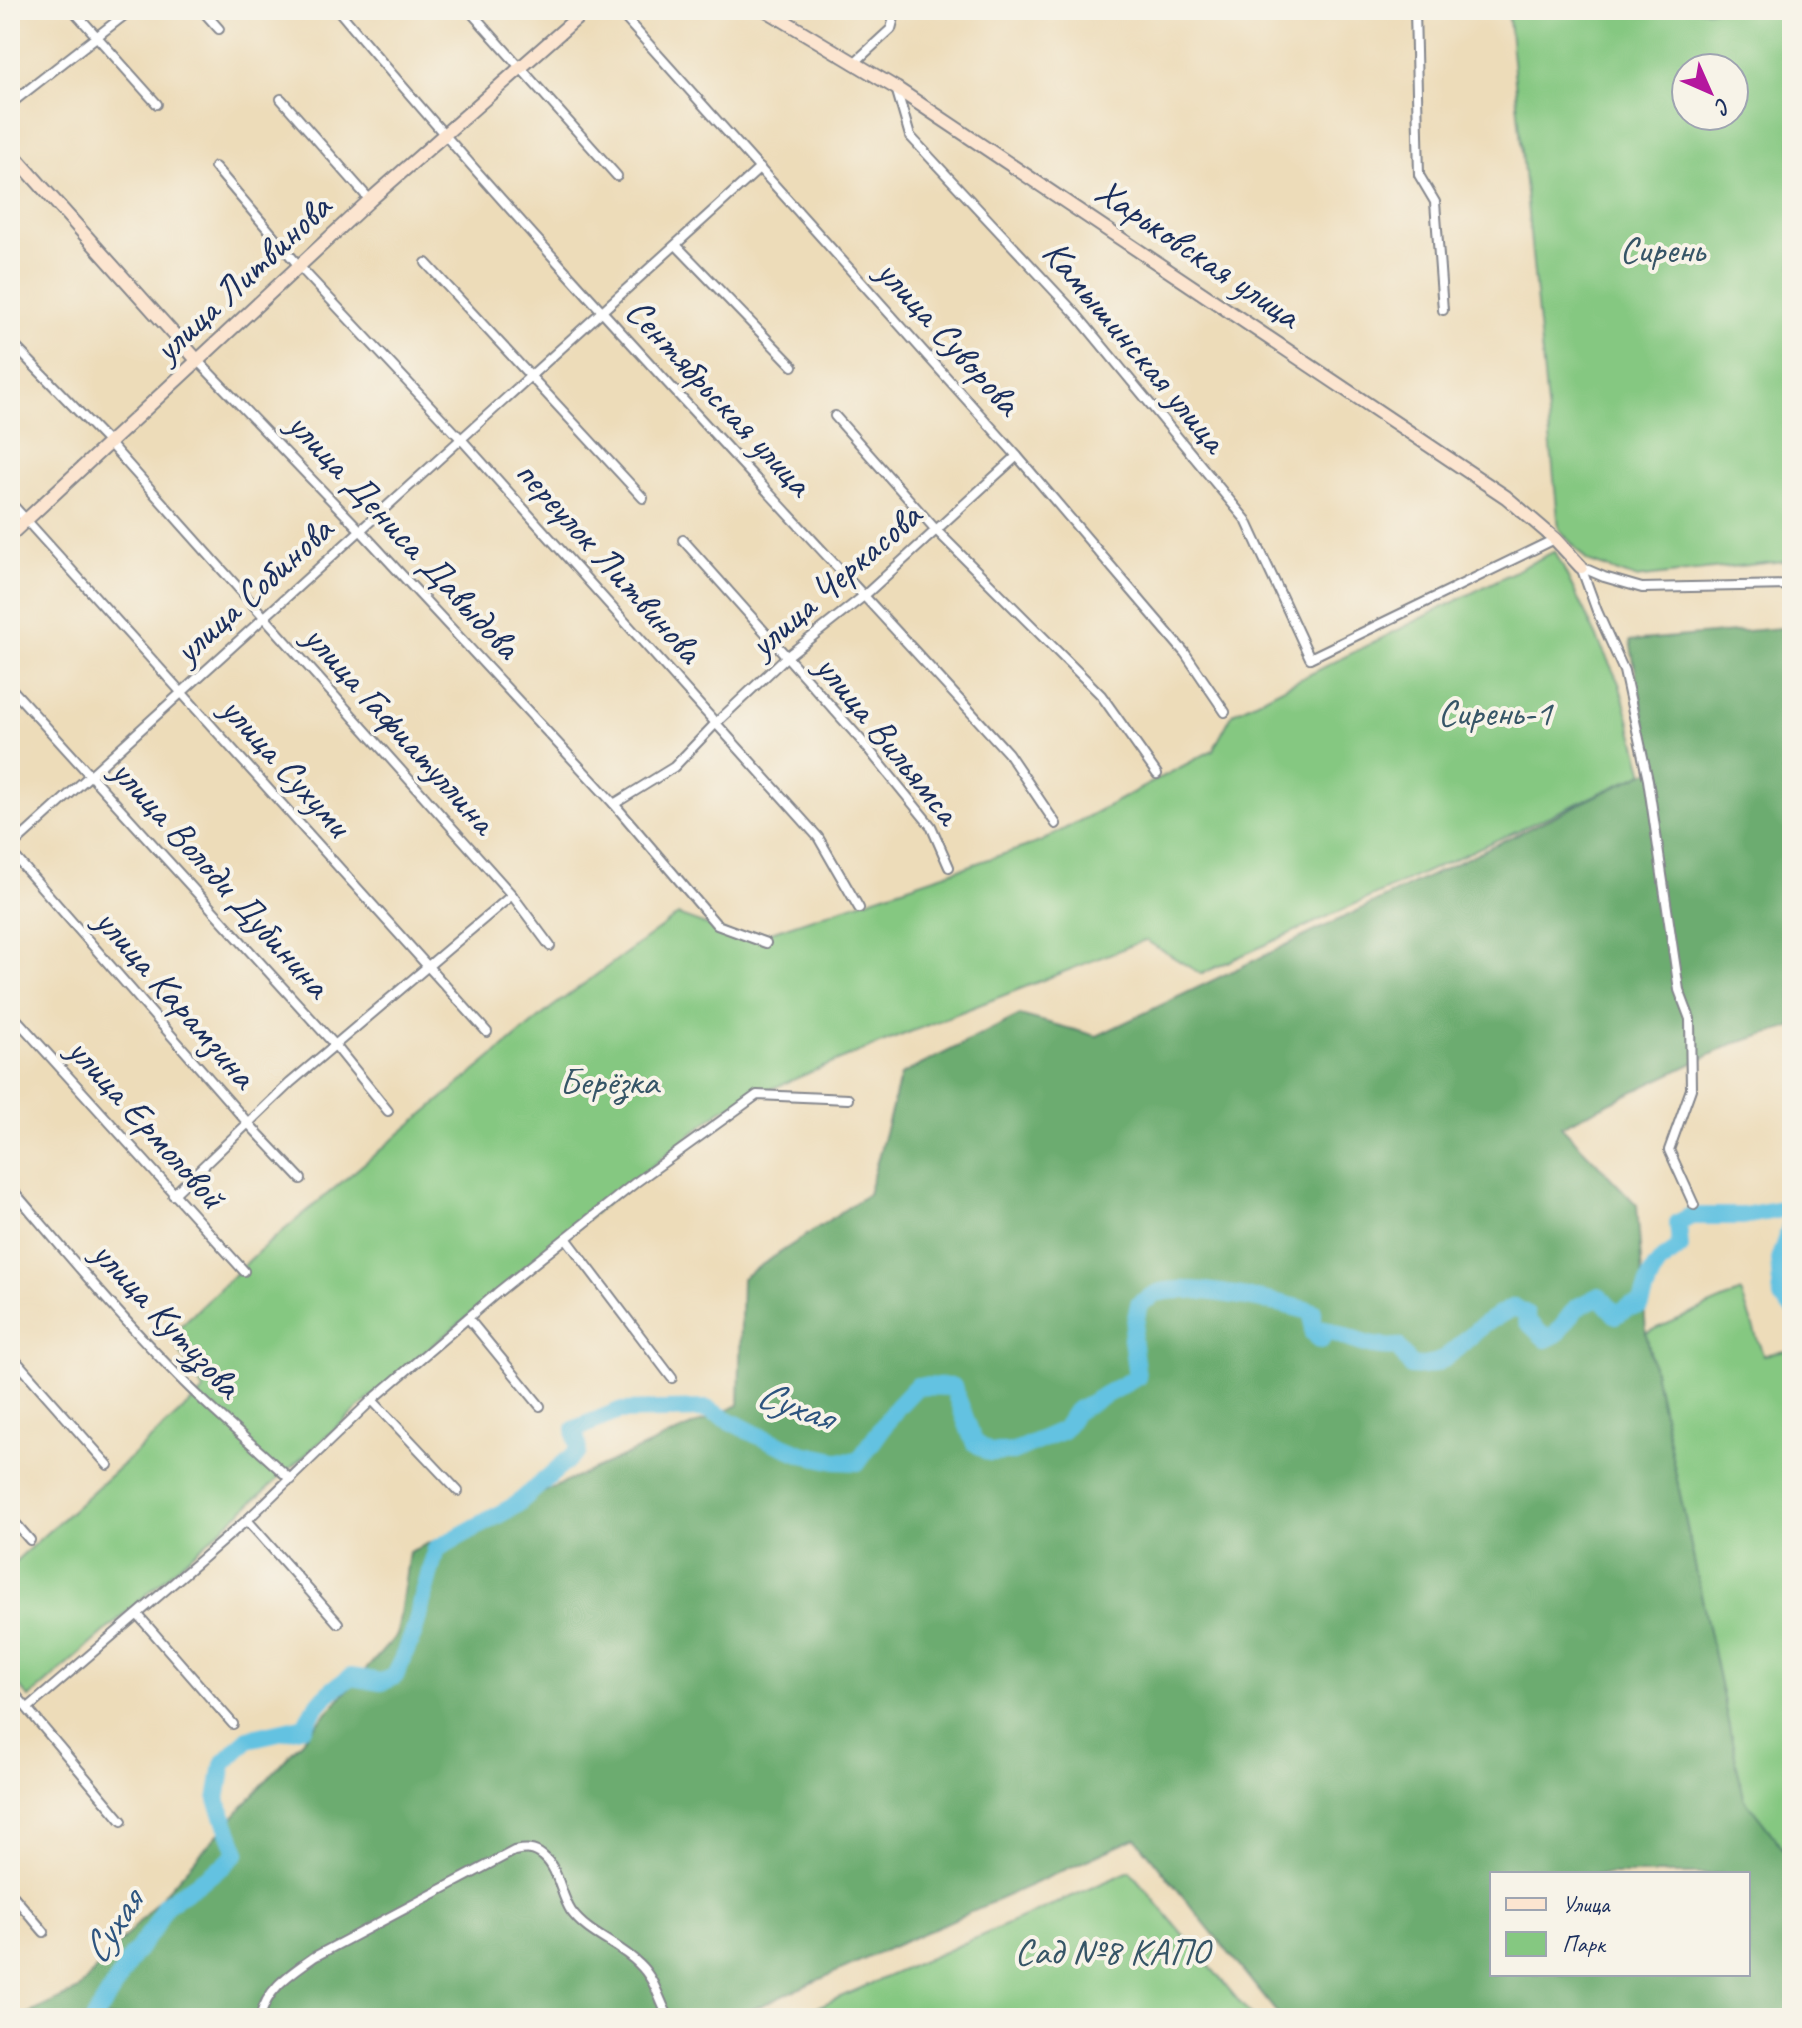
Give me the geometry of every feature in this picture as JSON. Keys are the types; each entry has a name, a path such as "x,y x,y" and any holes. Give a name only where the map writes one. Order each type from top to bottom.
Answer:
{"street":[{"path":"73,10 157,104"},
{"path":"10,104 131,10"},
{"path":"202,10 219,29"},
{"name":"Сентябрьская улица","path":"338,10 444,136 601,313 1008,753 1056,824"},
{"path":"469,10 617,176"},
{"name":"улица Литвинова","path":"10,535 370,200 586,10"},
{"name":"улица Суворова","path":"618,10 1017,456 1185,653 1225,712"},
{"name":"Харьковская улица","path":"766,10 853,65 896,88 1513,502 1581,567"},
{"path":"853,65 891,29 896,10"},
{"path":"1414,10 1419,175 1435,202 1443,310"},
{"name":"Камышинская улица","path":"896,88 910,136 1076,314 1246,520 1310,658 1555,539"},
{"path":"281,99 370,200"},
{"name":"улица Дениса Давыдова","path":"10,151 197,360 361,531 614,804 717,925 766,943"},
{"name":"переулок Литвинова","path":"215,167 299,266 461,439 818,837 859,908"},
{"name":"улица Собинова","path":"10,850 760,168"},
{"path":"676,245 793,366"},
{"path":"426,263 643,498"},
{"name":"улица Гафиатуллина","path":"10,341 110,444 512,895 550,946"},
{"path":"835,416 936,530 1101,695 1157,774"},
{"name":"улица Черкасова","path":"614,804 674,767 785,658 865,595 1017,456"},
{"name":"улица Сухуми","path":"10,502 487,1032"},
{"name":"улица Вильямса","path":"683,540 861,740 931,826 949,867"},
{"path":"1581,567 1642,588 1792,585"},
{"path":"1581,567 1624,671 1648,780 1679,990 1690,1019 1691,1089 1669,1150 1694,1205"},
{"name":"улица Володи Дубинина","path":"10,687 335,1045 388,1111"},
{"name":"улица Карамзина","path":"10,850 247,1122 301,1179"},
{"path":"173,1195 247,1122 512,895"},
{"name":"улица Ермоловой","path":"10,1012 244,1271"},
{"path":"28,1708 247,1520 372,1400 635,1183 757,1095 848,1099"},
{"name":"улица Кутузова","path":"10,1187 175,1373 219,1417 291,1480"},
{"path":"566,1238 672,1378"},
{"path":"468,1318 540,1406"},
{"path":"10,1354 108,1465"},
{"path":"372,1400 458,1491"},
{"path":"10,1517 30,1540"},
{"path":"247,1520 338,1623"},
{"path":"138,1615 233,1724"},
{"path":"10,1688 122,1821"},
{"path":"260,2018 271,1991 314,1957 514,1851 528,1849 540,1852 548,1860 570,1910 587,1929 637,1961 649,1975 669,2018"},
{"path":"10,1892 44,1932"}],"green space":[{"name":"Сирень","path":"1508,10 1792,10 1792,560 1635,578 1587,561 1559,529"},
{"path":"1555,551 1619,683 1644,773 1201,974 1145,940 864,1050 721,1110 401,1371 29,1698 10,1675 10,1566 204,1391 170,1336 259,1251 551,1008 678,915 747,940 1040,842 1213,750 1233,713"},
{"path":"1792,627 1792,1027 1733,1044 1561,1126 1637,1205 1646,1333 1744,1798 1792,1860 1792,2018 1281,2018 1136,1838 733,2018 19,2018 77,1991 397,1635 409,1552 739,1405 742,1278 868,1194 901,1075 1020,1015 1097,1036 1654,770 1630,641"},
{"path":"1741,1292 1763,1355 1792,1350 1792,1860 1744,1799 1646,1333"},
{"name":"Сад №8 КАПО","path":"1130,1871 1253,2018 792,2018"}],"waterway":[{"name":"Сухая","path":"95,2018 133,1955 154,1928 165,1905 223,1866 237,1852 217,1800 223,1764 248,1739 305,1726 324,1698 351,1677 381,1682 395,1676 414,1632 436,1549 516,1505 578,1451 575,1429 619,1411 707,1409 802,1454 858,1462 897,1407 917,1386 953,1387 974,1442 989,1452 1013,1452 1063,1430 1076,1411 1137,1377 1132,1338 1139,1304 1158,1293 1176,1290 1215,1292 1313,1312 1313,1333 1321,1340 1325,1329 1370,1345 1398,1347 1411,1366 1423,1366 1442,1360 1485,1324 1514,1307 1526,1314 1527,1321 1546,1339 1556,1334 1576,1308 1599,1296 1616,1315 1628,1307 1641,1305 1656,1268 1680,1247 1678,1223 1691,1216 1743,1216 1792,1207"},
{"name":"Сухая","path":"1792,1221 1779,1260 1782,1298 1792,1307"}],"park label":[{"name":"Сирень-1","path":"1495,712"},
{"name":"Берёзка","path":"609,1081"}]}
